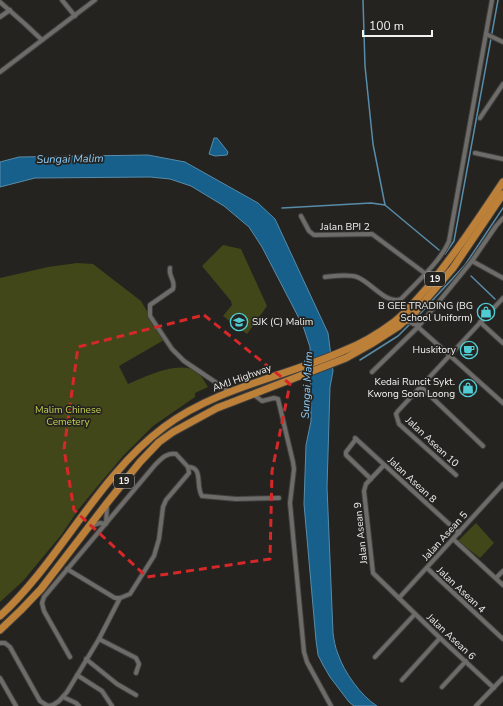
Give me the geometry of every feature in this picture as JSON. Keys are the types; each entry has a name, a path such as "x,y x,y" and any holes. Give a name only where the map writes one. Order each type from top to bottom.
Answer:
{"highway":[{"name":"AMJ Highway","path":"0,616 13,605 32,583 115,475 141,447 164,427 218,396 344,355 395,321 412,305 448,262 503,182"},
{"name":"AMJ Highway","path":"0,630 40,589 140,462 159,442 178,429 212,410 232,401 287,382 371,344 405,322 453,268 503,194"}],"street":[{"path":"62,0 75,16"},
{"path":"0,72 95,0"},
{"path":"325,277 357,277 393,301 401,299 444,251 449,241 490,35 492,0"},
{"path":"0,2 42,40"},
{"path":"0,18 10,10"},
{"path":"490,35 503,42"},
{"path":"480,118 503,84"},
{"path":"476,154 503,159"},
{"name":"Jalan BPI 2","path":"301,216 309,231 314,235 372,234 434,280"},
{"path":"372,372 418,326 472,262 503,218"},
{"path":"472,262 503,278"},
{"path":"170,268 169,272 174,283 173,289 150,305 150,316 170,346 181,358 230,392"},
{"path":"483,446 421,387 503,298"},
{"path":"418,326 415,316 420,306"},
{"path":"405,322 410,322 418,326 503,403"},
{"path":"480,322 503,343"},
{"name":"Jalan Asean 10","path":"421,387 398,411 396,414 397,419 399,424 456,475"},
{"path":"253,394 262,401 274,398 278,399 294,469 290,503 304,652 307,662 331,706"},
{"name":"Jalan Asean 8","path":"371,479 346,456 346,452 355,439 459,533"},
{"path":"67,568 111,596 120,598 130,594 154,556 159,539 163,507 166,500 189,473 188,467 176,454 169,454 155,465 67,568 44,597 42,603 44,611 70,657"},
{"name":"Jalan Asean 9","path":"384,465 365,486 364,491 372,571 398,598"},
{"path":"188,467 196,469 198,472 199,492 202,496 236,499 279,498"},
{"name":"Jalan Asean 5","path":"398,598 503,484"},
{"path":"106,524 107,503"},
{"path":"88,528 94,524 106,524"},
{"path":"453,539 503,584"},
{"name":"Jalan Asean 4","path":"427,568 503,639"},
{"path":"496,578 503,571"},
{"path":"0,643 5,642 10,647 37,696 44,704 48,706 53,705 63,697 99,639 120,598"},
{"name":"Jalan Asean 6","path":"398,598 494,688"},
{"path":"375,657 415,614"},
{"path":"402,680 440,638"},
{"path":"99,639 136,658 139,664 136,673"},
{"path":"86,659 118,684 136,695"},
{"path":"442,687 466,661"},
{"path":"77,674 102,691 112,706"},
{"path":"0,678 2,686 16,706"},
{"path":"476,706 503,678"},
{"path":"63,697 79,706"}],"highlighted area":[{"path":"204,315 290,384 272,471 270,559 147,577 74,510 64,449 78,347"}],"green space":[{"path":"223,245 241,249 267,306 247,334 223,316 232,305 231,301 202,266"},
{"name":"Malim Chinese Cemetery","path":"77,263 93,264 141,301 164,340 119,366 128,384 162,370 182,367 190,368 197,372 208,387 195,393 195,397 153,426 123,456 78,510 62,534 23,581 0,602 0,278 48,267"},
{"path":"476,523 494,543 480,558 458,541"}],"water":[{"path":"214,138 217,138 228,152 227,155 215,156 209,154"},
{"name":"Sungai Malim","path":"148,155 185,162 258,203 275,219 328,333 333,371 330,387 327,487 333,633 337,651 344,668 359,690 377,706 354,706 349,702 330,677 318,655 304,504 306,445 311,421 310,347 303,326 262,247 249,227 224,206 191,186 170,179 150,177 35,178 0,187 0,162 19,157"}],"waterway":[{"path":"363,0 365,66 373,144 385,205"},
{"path":"445,254 454,241 498,0"},
{"path":"282,208 371,203 385,205 439,250"},
{"path":"419,315 465,265 503,208"},
{"path":"471,276 495,299"},
{"path":"360,360 398,336 410,324"}],"place":[{"name":"B GEE TRADING (BG School Uniform)","path":"486,312"},
{"name":"SJK (C) Malim","path":"239,322"},
{"name":"Huskitory","path":"469,350"},
{"name":"Kedai Runcit Sykt. Kwong Soon Loong","path":"468,388"}]}
